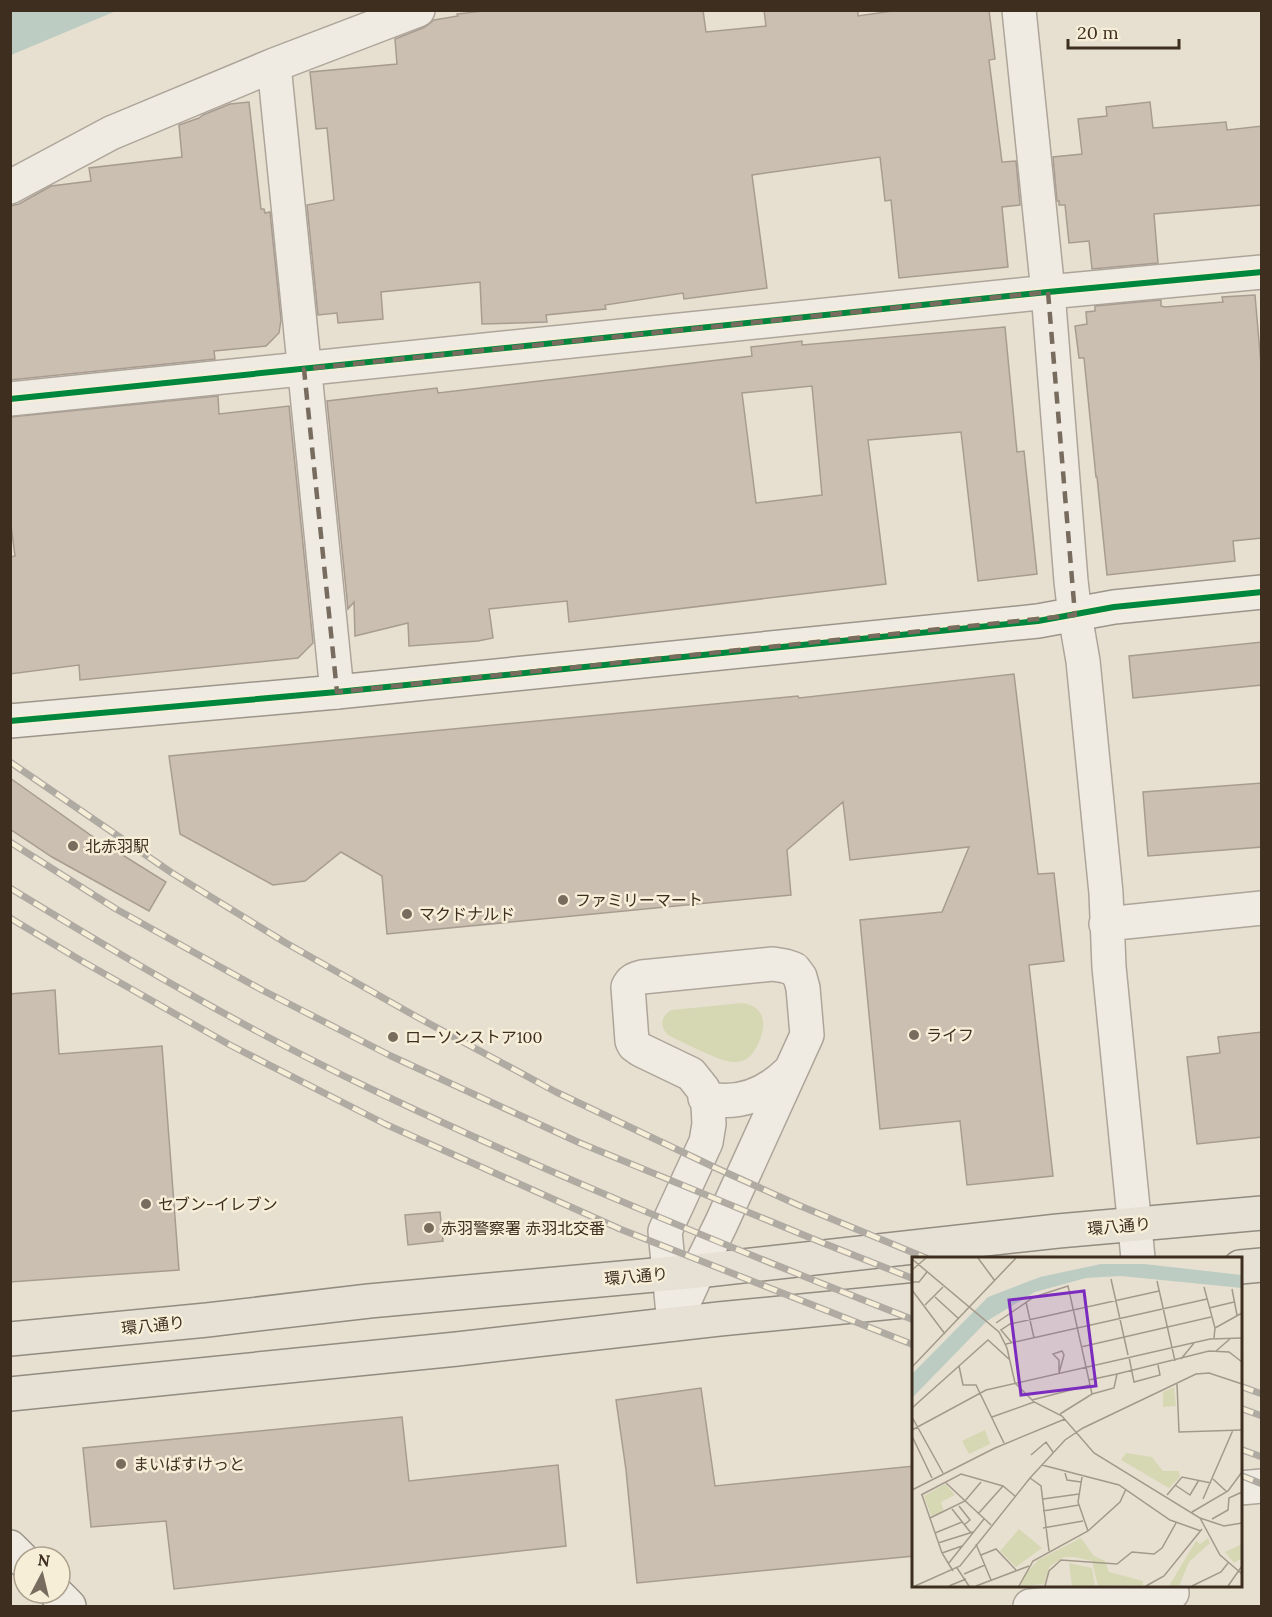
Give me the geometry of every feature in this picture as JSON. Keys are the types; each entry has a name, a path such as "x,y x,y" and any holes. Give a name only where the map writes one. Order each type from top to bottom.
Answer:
{"main road":[{"name":"環八通り","path":"10,1339 1262,1213"},
{"path":"1242,1267 1262,1265"},
{"path":"10,1394 912,1300"}],"street":[{"path":"10,187 111,133 274,65 418,10"},
{"path":"1018,10 1048,292 1075,615 1084,672 1106,892 1109,968 1138,1257"},
{"path":"274,65 337,692"},
{"path":"10,399 1262,272"},
{"path":"10,721 337,692 1014,623 1114,607 1262,592"},
{"path":"1106,924 1262,908"},
{"path":"674,1324 683,1272 721,1224 807,1035 803,988 800,977 794,969 773,964 642,977 630,983 628,994 634,1045 691,1074 703,1089 708,1105 710,1124 706,1142 665,1231 683,1272"},
{"path":"705,1098 724,1101 747,1098 766,1090 792,1070"},
{"path":"1242,1488 1262,1486"},
{"path":"1030,1606 1172,1595"}],"highlighted area":[{"path":"1048,292 1075,615 337,692 304,369"}],"green space":[{"path":"742,1003 760,1012 763,1029 752,1054 742,1061 726,1061 710,1055 668,1035 662,1025 665,1015 672,1010"}],"shaded area":[{"path":"11,10 116,10 116,11 11,55"}],"building":[{"path":"491,10 703,10 706,32 766,26 764,10 858,10 858,16 899,10 989,10 995,59 989,60 1002,162 1016,161 1020,205 1002,207 1008,267 899,278 891,200 885,201 880,157 752,175 767,288 684,299 683,293 605,305 606,309 546,315 547,322 482,324 480,282 381,292 383,319 338,323 337,313 318,315 307,205 334,200 327,128 316,129 310,72 397,64 395,39 425,27 434,20 458,16 457,14"},
{"path":"249,102 261,209 264,209 265,213 270,212 281,320 279,333 266,346 214,351 215,359 10,380 10,206 19,204 51,186 91,181 89,168 182,157 179,125 230,104"},
{"path":"1150,102 1153,128 1226,122 1227,130 1262,126 1262,205 1154,214 1158,263 1092,269 1089,241 1069,243 1065,205 1059,205 1057,201 1053,157 1082,154 1078,119 1107,116 1106,107"},
{"path":"1255,295 1262,376 1262,538 1233,541 1235,561 1107,575 1084,358 1079,358 1075,326 1087,324 1086,312 1095,311 1095,306 1161,300 1161,306 1165,307 1223,302 1222,297"},
{"path":"1005,327 1017,452 1024,451 1037,574 978,581 961,432 868,440 886,584 569,622 567,601 489,609 493,638 478,641 409,646 408,623 355,636 354,602 348,609 327,401 437,388 438,393 752,356 751,347 802,341 802,345","holes":["812,386 822,495 756,503 742,393"]},
{"path":"218,396 219,414 289,406 313,643 298,658 80,680 79,665 10,674 10,557 15,556 10,518 10,417"},
{"path":"1262,642 1262,685 1133,698 1129,656"},
{"path":"1014,674 1038,874 1054,873 1064,961 1029,965 1053,1176 967,1185 960,1121 880,1129 860,920 942,912 969,847 850,860 843,802 787,850 791,895 387,934 382,876 341,852 305,881 273,885 180,834 169,756 798,696 799,698"},
{"name":"北赤羽駅","path":"10,778 92,836 166,882 149,911 52,857 10,829"},
{"path":"1262,783 1262,847 1148,856 1143,792"},
{"path":"55,990 59,1054 162,1046 179,1270 10,1282 10,994"},
{"path":"1262,1032 1262,1137 1197,1144 1187,1057 1220,1053 1218,1037"},
{"path":"440,1212 443,1241 408,1245 405,1215"},
{"path":"701,1388 715,1486 912,1466 912,1556 637,1583 626,1470 616,1400"},
{"path":"402,1417 409,1481 558,1465 566,1546 174,1589 166,1521 91,1527 83,1448"}],"railway":[{"path":"10,762 172,873 286,943 417,1017 556,1092 716,1168 924,1257"},
{"path":"10,842 116,909 262,990 391,1056 580,1143 912,1278"},
{"path":"10,888 188,993 279,1043 371,1089 505,1151 641,1209 912,1319"},
{"path":"10,918 230,1045 385,1124 620,1229 912,1344"},
{"path":"1242,1387 1262,1394"},
{"path":"1242,1409 1262,1416"},
{"path":"1242,1450 1262,1457"},
{"path":"1242,1476 1262,1484"}],"cycle path":[{"path":"10,399 1262,272"},
{"path":"10,721 337,692 1038,621 1114,607 1262,592"}],"place":[{"name":"北赤羽駅","path":"73,846"},
{"name":"ファミリーマート","path":"563,900"},
{"name":"マクドナルド","path":"407,914"},
{"name":"ライフ","path":"914,1035"},
{"name":"ローソンストア100","path":"393,1037"},
{"name":"セブン-イレブン","path":"146,1204"},
{"name":"赤羽警察署 赤羽北交番","path":"429,1228"},
{"name":"まいばすけっと","path":"121,1464"}]}
